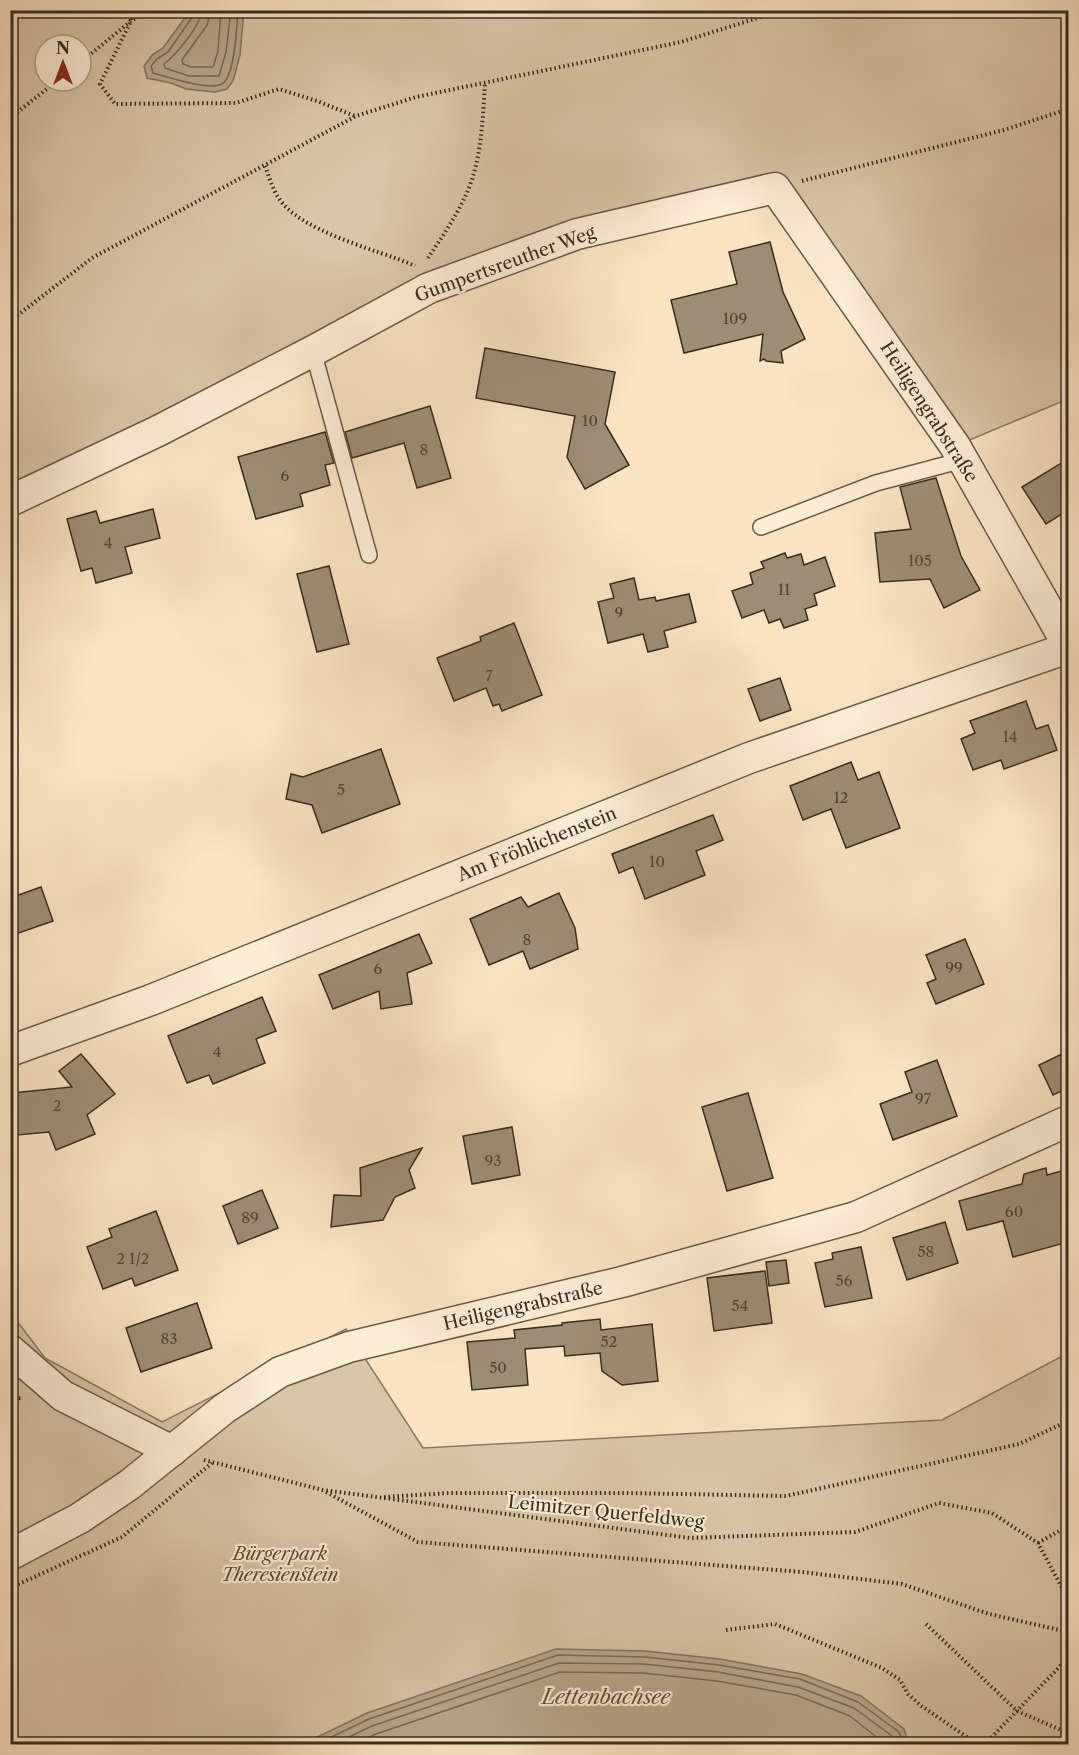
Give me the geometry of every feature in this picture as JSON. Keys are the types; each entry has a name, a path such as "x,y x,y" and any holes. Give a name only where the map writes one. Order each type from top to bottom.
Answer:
{"street":[{"name":"Gumpertsreuther Weg","path":"10,501 158,431 312,351 425,278 577,234 775,188"},
{"name":"Heiligengrabstraße","path":"775,188 963,460 1068,646"},
{"name":"Am Fröhlichenstein","path":"10,1052 151,1000 749,758 1068,646"},
{"name":"Heiligengrabstraße","path":"10,1555 80,1518 129,1485 225,1408 280,1372 349,1347 622,1282 856,1217 1068,1121"},
{"path":"10,1350 63,1396 172,1451"}],"lane":[{"path":"312,351 369,555"},
{"path":"760,527 876,483 963,460"}],"path":[{"path":"129,10 131,21 100,84 115,104 236,103 279,89 356,116"},
{"path":"93,52 131,21 149,10"},
{"path":"10,321 92,258 356,116 416,97 681,42 783,10"},
{"path":"266,166 278,197 293,213 330,235 395,257 425,278 473,177 483,120 485,83"},
{"path":"10,118 42,93"},
{"path":"775,188 982,136 1068,109"},
{"path":"374,1497 450,1493 786,1496 1019,1444 1068,1421"},
{"name":"Leimitzer Querfeldweg","path":"172,1451 323,1491 690,1538 855,1532 939,1503 992,1513 1038,1544 1068,1599"},
{"path":"10,1588 122,1537 213,1463"},
{"path":"323,1491 418,1542 802,1572 902,1584 989,1614 1068,1632"},
{"path":"1038,1544 1068,1526"},
{"path":"726,1630 775,1624 882,1668 900,1680 908,1694 920,1705 976,1744"},
{"path":"926,1624 1017,1711 1068,1733"},
{"path":"985,1744 1068,1658"}],"green space":[{"path":"11,11 1068,11 1068,399 955,446 775,188 577,234 11,501"},
{"name":"Bürgerpark Theresienstein","path":"10,1312 45,1358 162,1422 346,1329 423,1448 942,1420 1068,1353 1068,1744 11,1744"}],"water":[{"path":"190,11 244,11 240,55 233,81 227,89 215,92 186,89 147,78 144,66 152,55 163,48"},
{"name":"Lettenbachsee","path":"556,1649 645,1651 720,1659 802,1674 861,1696 904,1729 909,1744 303,1744 367,1713"}],"building":[{"path":"770,242 783,292 805,339 781,351 783,363 764,359 760,361 763,334 684,353 671,300 737,284 729,252"},
{"path":"485,348 615,372 605,424 629,465 585,489 567,457 575,416 476,398"},
{"path":"430,406 451,478 417,488 404,443 352,458 345,432"},
{"path":"325,432 334,463 325,465 330,485 300,494 303,506 256,519 238,457"},
{"path":"1068,459 1068,510 1046,524 1022,487"},
{"path":"936,478 961,556 980,590 944,608 930,579 880,582 875,533 911,529 900,487"},
{"path":"153,509 160,538 125,547 132,573 96,583 92,568 81,571 67,519 96,511 100,523"},
{"path":"785,553 787,558 801,554 804,565 825,557 835,586 814,594 817,605 805,609 808,620 784,628 780,619 769,623 764,610 742,618 732,591 753,584 750,573 764,568 761,562"},
{"path":"329,566 349,644 317,652 297,574"},
{"path":"634,578 639,600 655,597 656,601 689,594 696,622 664,631 668,647 648,652 643,634 608,643 598,602 614,598 610,584"},
{"path":"514,623 542,695 502,711 499,704 493,706 486,688 454,701 437,658 481,641 480,637"},
{"path":"780,678 791,710 760,721 748,689"},
{"path":"1026,701 1036,729 1048,725 1057,750 1004,769 1001,760 973,770 961,739 975,733 970,721"},
{"path":"381,749 400,804 322,833 312,805 286,799 291,774 303,777"},
{"path":"851,762 858,780 879,772 900,828 846,848 831,809 803,820 790,786"},
{"path":"713,815 723,840 696,851 705,875 645,899 633,867 619,873 612,854"},
{"path":"41,887 53,921 10,936 10,898"},
{"path":"559,893 575,928 578,949 530,969 523,951 489,965 470,919 521,897 528,907"},
{"path":"419,934 432,963 407,973 412,1004 381,1009 379,991 333,1009 319,975"},
{"path":"965,939 984,984 936,1004 927,983 936,979 926,955"},
{"path":"262,997 276,1031 256,1039 265,1063 213,1084 209,1075 187,1083 168,1036"},
{"path":"81,1054 115,1094 87,1115 95,1134 56,1150 49,1132 17,1135 12,1093 72,1087 59,1071"},
{"path":"1062,1054 1068,1068 1068,1088 1053,1095 1039,1065"},
{"path":"937,1060 957,1116 893,1140 880,1104 912,1092 905,1072"},
{"path":"748,1093 773,1178 727,1191 702,1107"},
{"path":"512,1127 520,1175 472,1184 463,1136"},
{"path":"422,1148 409,1170 415,1188 395,1197 383,1220 331,1227 334,1195 361,1196 360,1168"},
{"path":"1046,1168 1047,1175 1062,1171 1068,1191 1062,1196 1068,1220 1068,1242 1013,1257 1003,1221 967,1230 959,1201 1022,1184 1024,1174"},
{"path":"262,1190 278,1228 238,1244 223,1206"},
{"path":"156,1211 178,1270 135,1286 132,1278 103,1289 87,1247 112,1237 109,1229"},
{"path":"945,1222 958,1263 907,1280 893,1238"},
{"path":"861,1247 872,1298 825,1307 815,1263 833,1259 832,1253"},
{"path":"786,1260 789,1283 769,1286 766,1262"},
{"path":"765,1271 772,1323 714,1331 707,1278"},
{"path":"197,1303 212,1348 141,1372 126,1328"},
{"path":"600,1319 601,1330 652,1324 658,1381 622,1385 602,1371 600,1353 565,1356 564,1346 525,1349 528,1385 472,1390 467,1342 515,1338 514,1330"}]}
